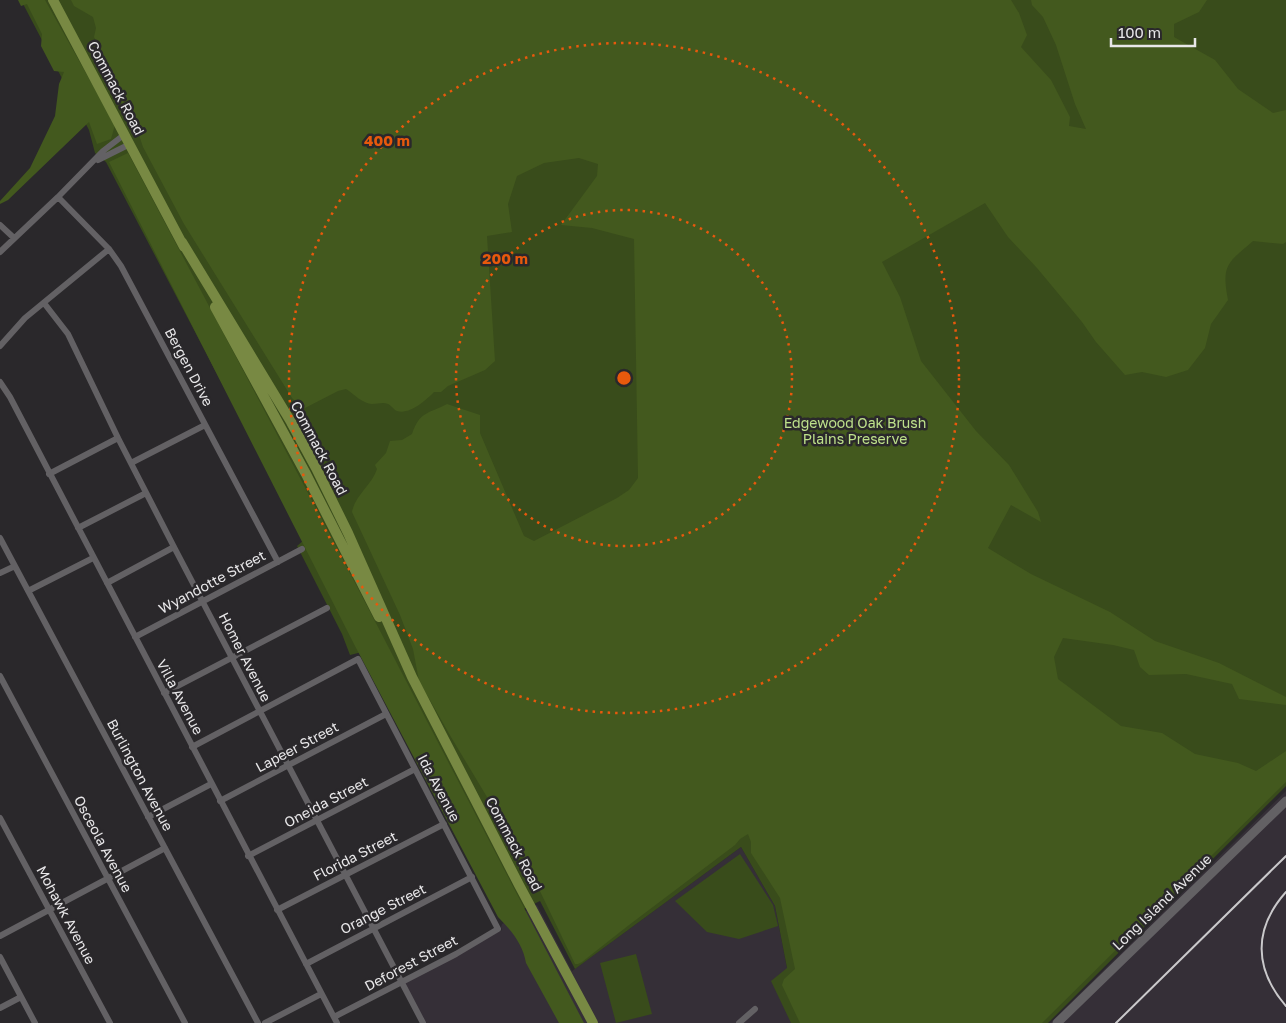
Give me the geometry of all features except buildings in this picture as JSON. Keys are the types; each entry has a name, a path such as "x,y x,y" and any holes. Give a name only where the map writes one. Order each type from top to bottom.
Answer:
{"main road":[{"name":"Commack Road","path":"53,0 224,325 306,474 393,645 412,677 514,876 593,1023"}],"street":[{"path":"0,252 58,198 103,151 125,134"},
{"path":"94,162 130,144"},
{"name":"Bergen Drive","path":"58,198 109,249 121,266 278,562"},
{"path":"0,225 14,238"},
{"path":"0,346 25,318 109,249"},
{"name":"Homer Avenue","path":"44,303 68,334 146,493 423,1023"},
{"name":"Villa Avenue","path":"0,382 10,397 335,1020"},
{"path":"131,463 205,425"},
{"path":"49,474 118,438"},
{"path":"78,528 146,493"},
{"name":"Burlington Avenue","path":"0,538 258,1023"},
{"path":"107,583 174,547"},
{"name":"Wyandotte Street","path":"135,638 302,549"},
{"path":"28,591 93,558"},
{"path":"0,574 14,566"},
{"path":"164,693 327,608"},
{"name":"Ida Avenue","path":"259,711 358,659 498,929"},
{"name":"Osceola Avenue","path":"0,676 184,1023"},
{"path":"192,747 259,711"},
{"name":"Lapeer Street","path":"220,801 386,714"},
{"name":"Oneida Street","path":"248,856 415,769"},
{"path":"148,817 211,784"},
{"name":"Long Island Avenue","path":"1057,1023 1286,801"},
{"name":"Mohawk Avenue","path":"0,818 110,1023"},
{"name":"Florida Street","path":"277,910 444,824"},
{"path":"0,936 165,848"},
{"name":"Orange Street","path":"306,964 472,877"},
{"name":"Deforest Street","path":"335,1020 498,929"},
{"path":"0,957 35,1023"},
{"path":"266,1023 321,994"},
{"path":"0,1008 21,997"},
{"path":"739,1023 755,1009"}],"shaded area":[{"path":"1286,791 1286,1023 1050,1023"},
{"path":"741,847 775,906 787,968 791,1023 422,1023 402,983 502,930 502,924 537,905 572,971"}],"green space":[{"path":"18,0 45,0 115,125 111,139 97,144 89,122 8,200 0,204 0,201 30,168 55,116 59,84 64,72 54,71 41,46 42,34 27,4 21,6"},
{"name":"Edgewood Oak Brush Plains Preserve","path":"21,0 1286,0 1286,786 1048,1023 791,1023 771,981 787,968 775,906 741,847 575,969 540,901 503,919 362,652 350,655 342,634 297,546 304,540 106,162 95,153 89,130"},
{"name":"Edgewood Oak Brush Plains Preserve","path":"71,0 1011,0 1019,13 1027,35 1021,47 1051,80 1070,117 1069,126 1086,129 1075,104 1056,45 1043,17 1032,5 1031,0 1207,0 1199,12 1174,24 1174,37 1215,60 1238,89 1273,113 1286,110 1286,242 1283,244 1253,241 1228,265 1225,279 1228,300 1211,324 1205,348 1188,370 1166,377 1142,372 1125,375 1037,268 1008,237 985,203 882,262 900,297 921,361 976,431 1009,465 1038,512 1041,522 1011,505 988,548 1031,574 1110,612 1155,641 1219,663 1286,697 1286,705 1239,699 1232,684 1186,674 1149,675 1140,667 1134,650 1063,638 1054,657 1058,679 1121,726 1162,733 1195,754 1238,763 1256,771 1286,751 1286,782 1042,1023 800,1023 782,985 784,979 795,969 780,898 751,853 751,842 748,834 582,962 575,964 538,887 419,681 413,649 400,615 352,512 356,500 375,475 377,469 375,465 386,453 390,441 402,440 412,434 418,421 425,414 447,404 480,415 480,433 524,536 534,541 617,498 629,490 638,478 634,239 592,228 561,225 597,176 598,164 579,158 544,163 517,176 508,204 512,232 487,236 495,361 485,370 448,386 441,392 434,392 427,399 407,411 397,411 386,403 369,404 346,389 338,391 305,408 301,407 292,398 184,224 143,147 136,126 117,96 113,73 94,37 96,28 93,17 74,6"},
{"path":"128,153 327,529 584,1023 559,1023 526,963 519,944 512,932 498,917 355,646 109,162"},
{"path":"740,854 773,905 778,926 739,939 707,932 675,901"},
{"path":"636,954 652,1014 616,1023 600,963"}],"railway":[{"path":"1116,1023 1286,856"},
{"path":"1286,892 1275,906 1268,920 1263,935 1262,949 1263,963 1268,978 1275,992 1286,1006"}]}
